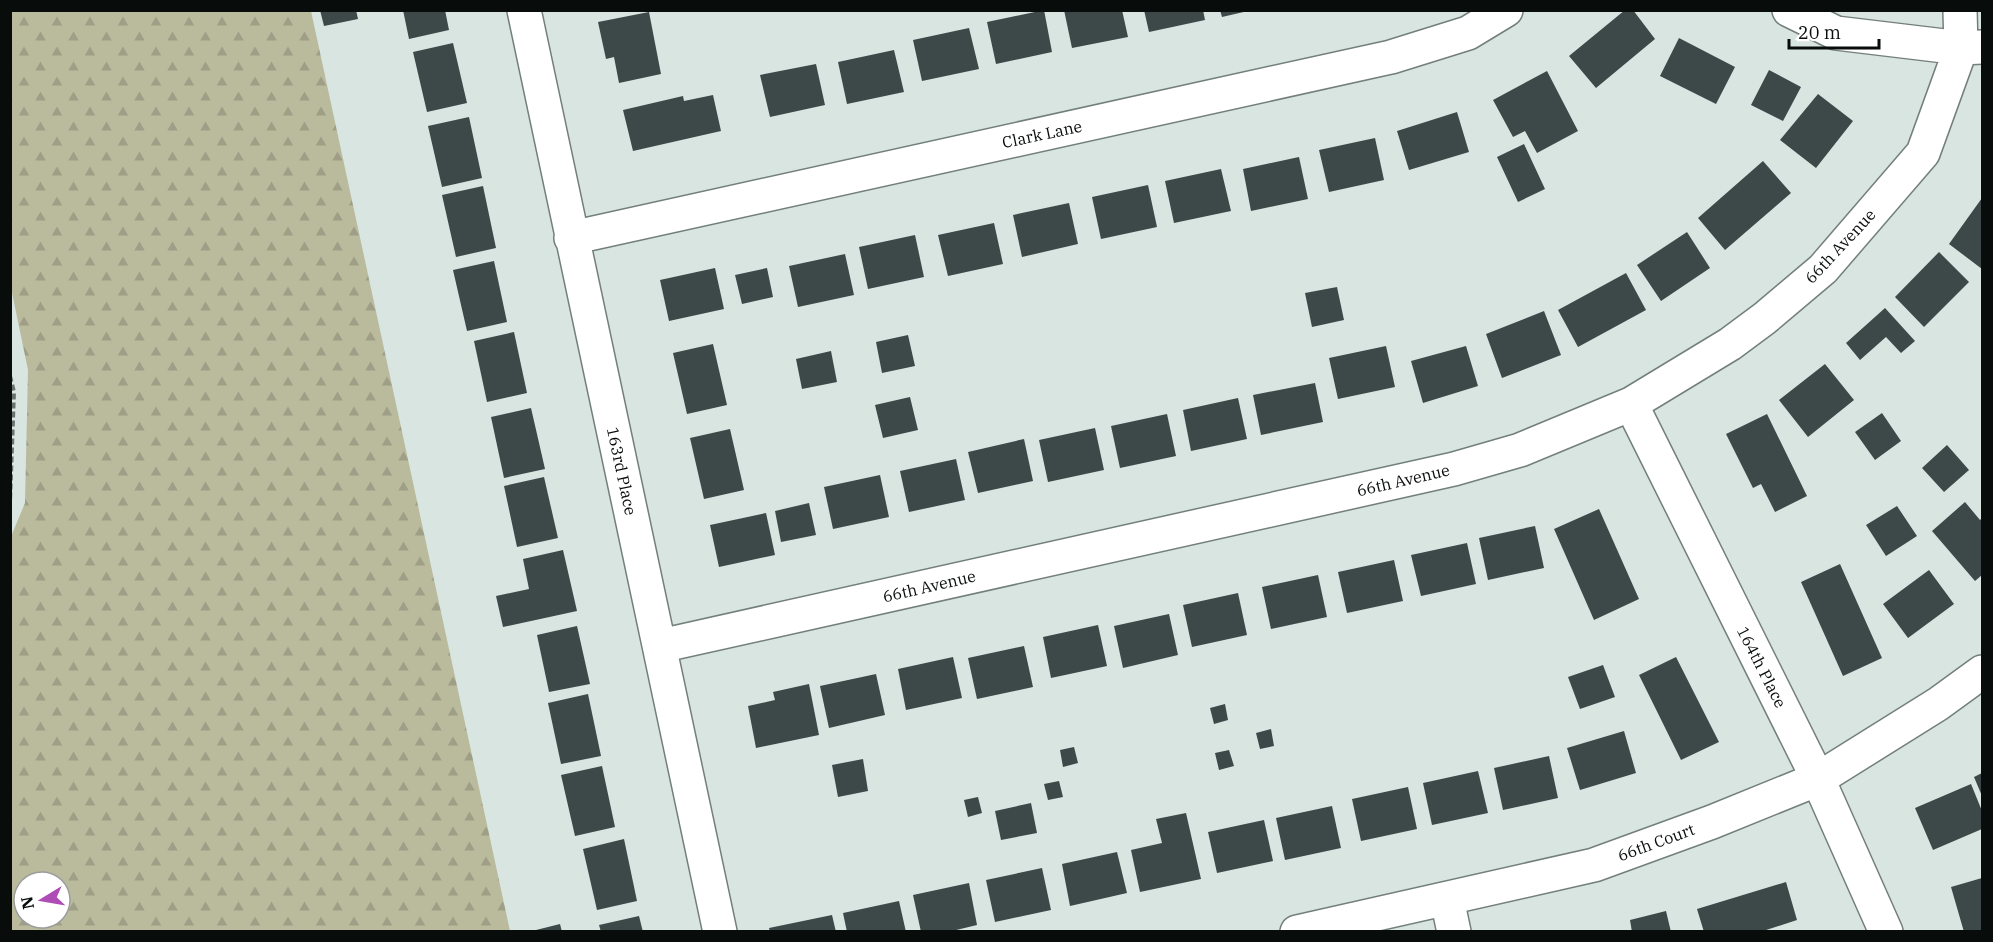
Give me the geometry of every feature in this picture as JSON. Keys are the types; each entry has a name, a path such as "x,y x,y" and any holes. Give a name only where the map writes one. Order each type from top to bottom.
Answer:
{"street":[{"name":"163rd Place","path":"524,10 720,932"},
{"name":"Clark Lane","path":"571,238 1391,57 1468,33 1506,10"},
{"path":"1789,10 1836,33 1972,48 1960,10"},
{"name":"66th Avenue","path":"660,646 1454,469 1520,450 1631,405 1730,344 1823,269 1923,153 1972,48"},
{"name":"164th Place","path":"1631,405 1818,779 1886,932"},
{"name":"66th Court","path":"1297,932 1594,865 1712,822 1818,779 1938,704 1983,672"},
{"path":"1447,899 1454,932"}],"path":[{"path":"10,376 14,392 10,502"}],"green space":[{"path":"11,10 311,11 510,931 11,931 10,539 25,503 28,370 10,283"}],"building":[{"path":"320,10 356,10 358,19 324,26"},
{"path":"403,10 445,10 449,30 409,39"},
{"path":"1044,10 1052,52 996,64 987,22"},
{"path":"1064,10 1122,10 1128,37 1072,48"},
{"path":"1144,10 1203,10 1205,20 1149,32"},
{"path":"1220,10 1248,10 1248,11 1222,17"},
{"path":"1625,10 1633,10 1655,39 1596,88 1569,56"},
{"path":"649,12 661,74 619,83 614,57 606,59 598,22"},
{"path":"969,28 979,69 922,81 913,40"},
{"path":"1679,38 1735,67 1716,104 1660,76"},
{"path":"453,43 467,103 427,112 413,52"},
{"path":"894,50 904,92 847,104 838,62"},
{"path":"816,64 825,105 770,117 760,75"},
{"path":"1769,70 1801,87 1783,121 1751,105"},
{"path":"1547,71 1578,131 1537,153 1525,131 1513,137 1493,100"},
{"path":"1818,94 1853,121 1816,168 1780,140"},
{"path":"713,95 721,131 633,151 623,110 683,96 684,101"},
{"path":"1457,112 1469,152 1409,170 1397,131"},
{"path":"469,117 482,178 442,187 428,126"},
{"path":"1375,138 1384,180 1329,192 1319,150"},
{"path":"1524,144 1545,189 1518,202 1497,157"},
{"path":"1299,157 1308,199 1251,211 1243,169"},
{"path":"1763,161 1791,193 1725,250 1698,218"},
{"path":"1221,169 1231,211 1174,223 1165,181"},
{"path":"1148,185 1157,227 1101,239 1092,197"},
{"path":"483,186 496,248 456,257 442,195"},
{"path":"1982,198 1982,269 1949,244"},
{"path":"1069,203 1078,244 1022,257 1013,215"},
{"path":"994,223 1003,264 948,276 938,235"},
{"path":"1687,232 1710,268 1661,301 1637,265"},
{"path":"915,235 924,277 868,289 859,247"},
{"path":"1939,252 1969,282 1924,327 1895,297"},
{"path":"845,254 854,295 798,307 789,266"},
{"path":"494,261 507,322 467,331 453,270"},
{"path":"715,268 724,309 669,321 660,280"},
{"path":"767,268 773,297 742,304 735,275"},
{"path":"1626,273 1646,310 1578,347 1558,310"},
{"path":"1337,287 1344,320 1312,327 1305,293"},
{"path":"1885,308 1915,341 1901,353 1886,337 1860,360 1846,343"},
{"path":"1544,311 1561,355 1502,378 1486,334"},
{"path":"514,332 527,393 487,402 474,341"},
{"path":"908,335 915,366 882,373 876,342"},
{"path":"713,344 727,405 687,414 673,353"},
{"path":"1386,346 1395,387 1338,399 1329,358"},
{"path":"1466,346 1478,386 1423,403 1411,361"},
{"path":"831,351 837,382 802,389 796,359"},
{"path":"1825,364 1854,400 1808,437 1779,400"},
{"path":"1315,383 1323,422 1261,435 1253,395"},
{"path":"910,397 918,430 883,438 875,405"},
{"path":"1238,398 1247,439 1191,451 1183,410"},
{"path":"531,408 545,469 504,478 491,417"},
{"path":"1882,413 1901,441 1875,460 1855,432"},
{"path":"1167,414 1176,456 1120,468 1111,426"},
{"path":"1767,414 1807,496 1775,512 1761,484 1753,488 1726,434"},
{"path":"1095,428 1104,470 1048,482 1039,440"},
{"path":"730,429 744,490 704,499 690,438"},
{"path":"1024,439 1033,481 978,493 968,452"},
{"path":"1947,445 1969,470 1944,492 1922,468"},
{"path":"956,459 965,500 909,512 900,471"},
{"path":"880,475 889,517 833,529 824,487"},
{"path":"544,477 558,538 517,547 504,486"},
{"path":"1965,502 1980,520 1982,518 1982,575 1975,581 1932,531"},
{"path":"809,503 816,535 781,542 775,511"},
{"path":"1897,506 1917,536 1886,556 1866,525"},
{"path":"1599,509 1639,599 1594,620 1554,529"},
{"path":"766,513 775,555 719,567 710,525"},
{"path":"1535,526 1544,568 1488,580 1479,538"},
{"path":"1467,543 1476,584 1421,596 1411,555"},
{"path":"563,550 577,611 503,627 496,596 529,589 523,559"},
{"path":"1394,560 1403,601 1347,613 1338,572"},
{"path":"1840,564 1882,658 1843,676 1801,582"},
{"path":"1929,570 1954,604 1908,638 1883,604"},
{"path":"1318,575 1327,617 1271,629 1262,587"},
{"path":"1238,593 1247,635 1192,647 1183,605"},
{"path":"1169,614 1178,655 1123,668 1114,626"},
{"path":"1098,625 1107,666 1051,678 1043,637"},
{"path":"577,626 590,684 549,692 537,635"},
{"path":"1024,646 1033,687 977,699 968,658"},
{"path":"953,657 962,698 906,710 898,669"},
{"path":"1676,657 1719,742 1681,760 1639,675"},
{"path":"1603,665 1615,697 1580,709 1568,677"},
{"path":"876,674 885,715 829,728 820,686"},
{"path":"809,684 819,735 756,748 748,706 775,700 773,692"},
{"path":"588,694 601,756 561,764 548,703"},
{"path":"1225,704 1228,720 1214,724 1210,708"},
{"path":"1271,729 1274,746 1260,749 1256,733"},
{"path":"1624,731 1636,773 1580,790 1567,748"},
{"path":"1074,747 1078,763 1063,767 1060,750"},
{"path":"1229,750 1234,766 1219,770 1215,753"},
{"path":"1549,756 1558,798 1503,810 1494,768"},
{"path":"863,759 868,791 838,797 832,765"},
{"path":"602,766 615,827 575,836 561,775"},
{"path":"1478,771 1488,813 1432,825 1423,783"},
{"path":"1982,773 1982,796 1974,777"},
{"path":"1059,781 1063,797 1048,800 1044,784"},
{"path":"1971,784 1982,811 1982,829 1933,850 1915,808"},
{"path":"1408,787 1417,829 1361,841 1352,799"},
{"path":"978,797 982,813 968,817 964,800"},
{"path":"1031,803 1037,833 1001,840 995,811"},
{"path":"1332,806 1341,848 1285,860 1276,818"},
{"path":"1186,813 1201,879 1140,892 1131,850 1162,843 1156,819"},
{"path":"1264,820 1273,861 1217,873 1208,832"},
{"path":"624,839 637,901 597,910 583,849"},
{"path":"1117,852 1127,893 1070,906 1062,864"},
{"path":"1042,868 1051,910 995,922 986,880"},
{"path":"1982,878 1982,932 1964,932 1951,887"},
{"path":"1786,882 1797,920 1760,932 1704,932 1697,909"},
{"path":"969,883 977,925 948,932 921,932 913,895"},
{"path":"899,901 906,932 847,932 843,913"},
{"path":"1666,911 1671,932 1632,932 1630,920"},
{"path":"832,915 836,932 770,932 769,928"},
{"path":"639,916 643,932 601,932 599,925"},
{"path":"560,924 562,932 532,932 532,931"}]}
